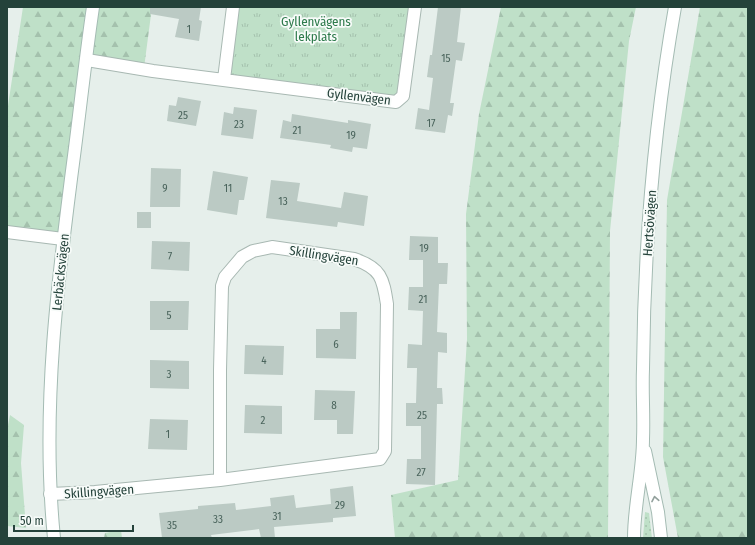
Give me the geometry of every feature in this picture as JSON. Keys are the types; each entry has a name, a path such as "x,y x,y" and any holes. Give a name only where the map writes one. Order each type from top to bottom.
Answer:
{"street":[{"name":"Lerbäcksvägen","path":"54,538 50,494 49,421 51,372 63,239 93,7"},
{"path":"224,79 233,7"},
{"name":"Gyllenvägen","path":"87,60 153,71 396,102 403,96 415,7"},
{"name":"Hertsövägen","path":"634,538 634,513 644,441 643,369 650,210 658,116 675,7"},
{"path":"7,232 63,239"},
{"name":"Skillingvägen","path":"50,494 95,492 220,480 380,459 385,451 387,304 383,281 377,271 367,263 354,259 272,247 253,251 242,257 226,277 222,286 220,480"},
{"name":"Hertsövägen","path":"644,441 658,512 661,538"}],"green space":[{"path":"23,7 152,7 144,68 88,59 63,239 7,233 7,112"},
{"name":"Gyllenvägens lekplats","path":"232,7 415,7 403,96 395,101 224,77"},
{"path":"501,7 636,7 629,41 610,231 608,538 395,538 391,495 458,480 467,339 466,214 479,114"},
{"path":"700,7 748,7 748,538 678,538 663,457 667,200"},
{"path":"10,415 24,425 21,463 26,528 7,526 7,430"},
{"path":"645,512 649,513 652,538 643,538"},
{"path":"121,530 122,538 104,538 105,533"}],"building":[{"path":"150,7 201,7 199,20 202,21 199,41 175,37 179,19 150,14"},
{"path":"438,7 461,7 457,42 465,43 462,61 456,60 450,103 454,103 452,116 448,115 445,133 415,129 418,108 429,110 433,78 427,77 430,55 432,55"},
{"path":"178,97 201,101 196,126 167,121 169,105 176,106"},
{"path":"234,107 257,110 253,139 221,135 224,112 233,114"},
{"path":"292,114 348,123 348,120 371,124 367,149 353,147 352,152 330,148 331,145 280,138 283,120 291,122"},
{"path":"151,168 181,169 180,207 150,207"},
{"path":"213,171 248,177 244,200 239,200 237,215 207,210"},
{"path":"271,180 300,183 297,201 341,208 344,192 368,196 364,226 338,222 337,227 266,218"},
{"path":"137,212 151,212 151,228 137,228"},
{"path":"410,236 438,237 438,263 448,263 447,284 439,284 437,332 447,333 447,353 438,352 437,388 442,388 443,404 437,404 435,485 406,484 407,459 421,459 421,426 406,426 406,403 416,403 417,368 407,368 408,344 422,345 423,311 408,310 409,287 423,287 423,260 409,260"},
{"path":"152,241 190,242 189,271 151,269"},
{"path":"150,301 189,301 188,330 150,330"},
{"path":"340,312 357,312 356,359 316,358 316,329 340,329"},
{"path":"245,345 284,346 283,375 244,374"},
{"path":"150,360 189,361 189,389 150,388"},
{"path":"315,390 355,391 353,434 337,434 337,420 314,420"},
{"path":"245,405 282,406 282,434 244,433"},
{"path":"150,419 188,420 187,450 148,449"},
{"path":"353,486 356,516 333,518 333,522 274,527 275,538 261,538 259,529 211,535 212,538 162,538 159,513 198,509 198,506 235,503 236,510 271,506 270,498 294,495 296,508 331,504 330,489"}]}
